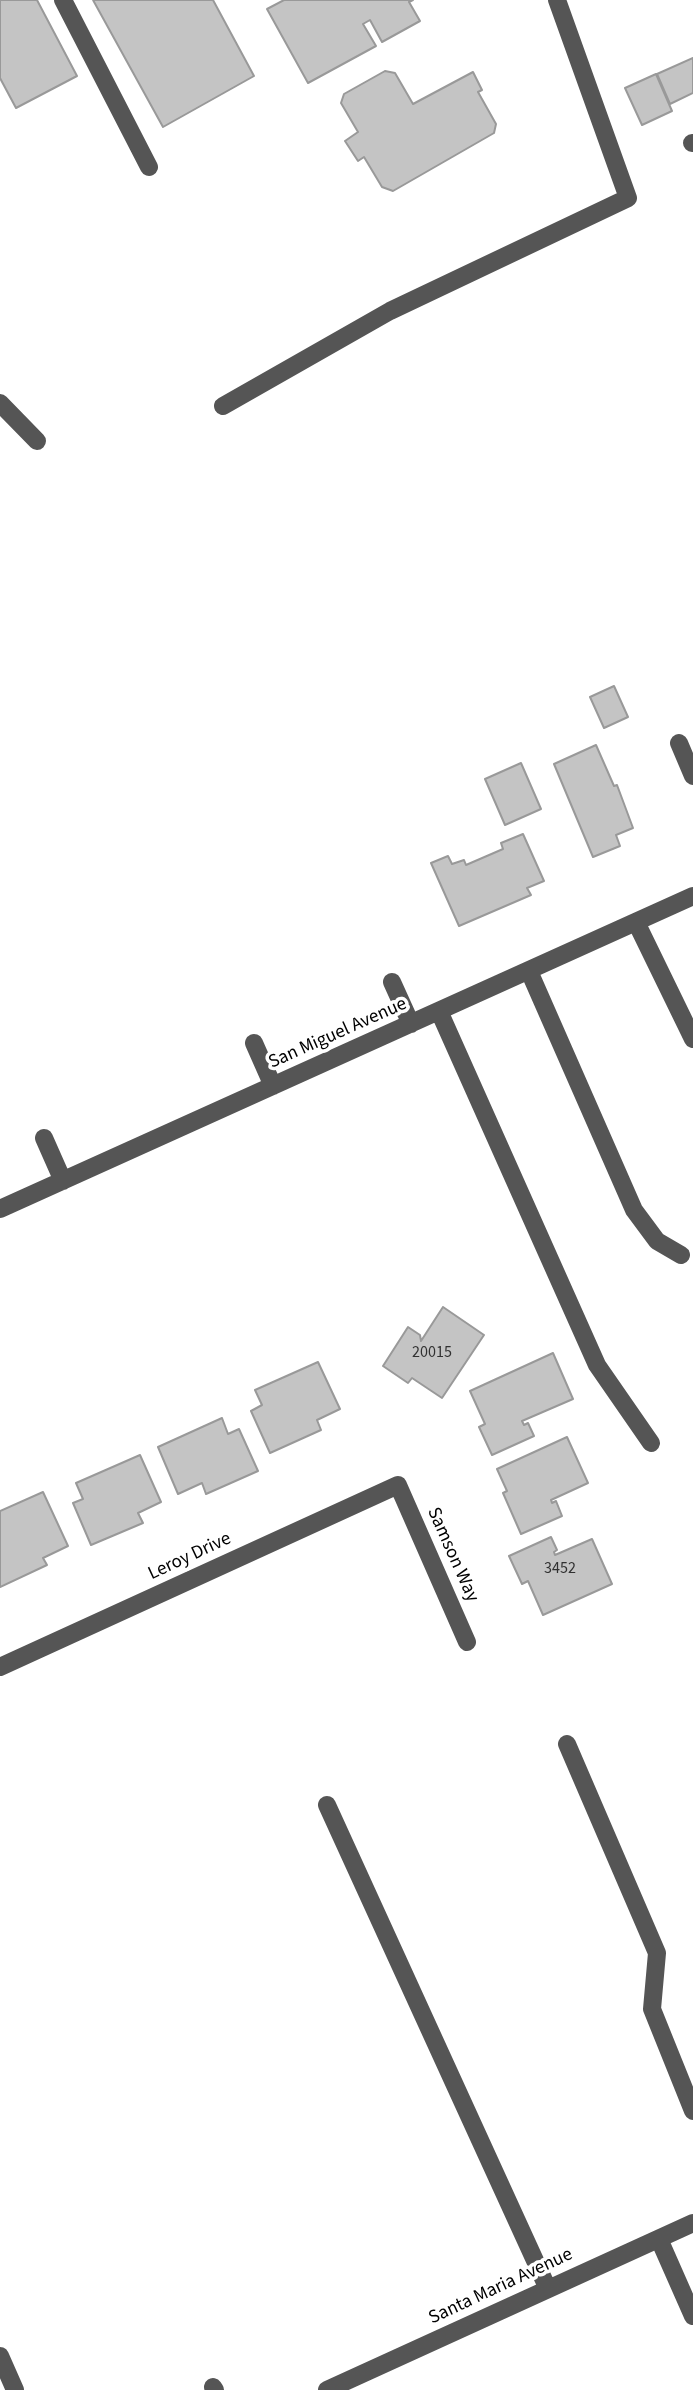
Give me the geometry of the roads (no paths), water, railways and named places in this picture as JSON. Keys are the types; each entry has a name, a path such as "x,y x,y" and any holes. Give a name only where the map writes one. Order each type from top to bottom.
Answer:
{"street":[{"path":"63,0 149,167"},
{"path":"223,406 390,311 628,198 557,0"},
{"path":"0,403 37,441"},
{"path":"679,743 693,776"},
{"name":"San Miguel Avenue","path":"0,1209 693,897"},
{"path":"636,922 693,1039"},
{"path":"529,971 634,1210 657,1241 681,1255"},
{"path":"392,982 411,1024"},
{"path":"439,1011 597,1365 651,1443"},
{"path":"254,1043 273,1086"},
{"path":"44,1138 63,1181"},
{"name":"Samson Way","path":"398,1485 467,1642"},
{"name":"Leroy Drive","path":"0,1667 398,1485"},
{"path":"567,1744 657,1953 652,2009 693,2112"},
{"path":"327,1805 548,2289"},
{"name":"Santa Maria Avenue","path":"327,2390 693,2223"},
{"path":"659,2239 693,2316"},
{"path":"0,2357 15,2390"}]}
